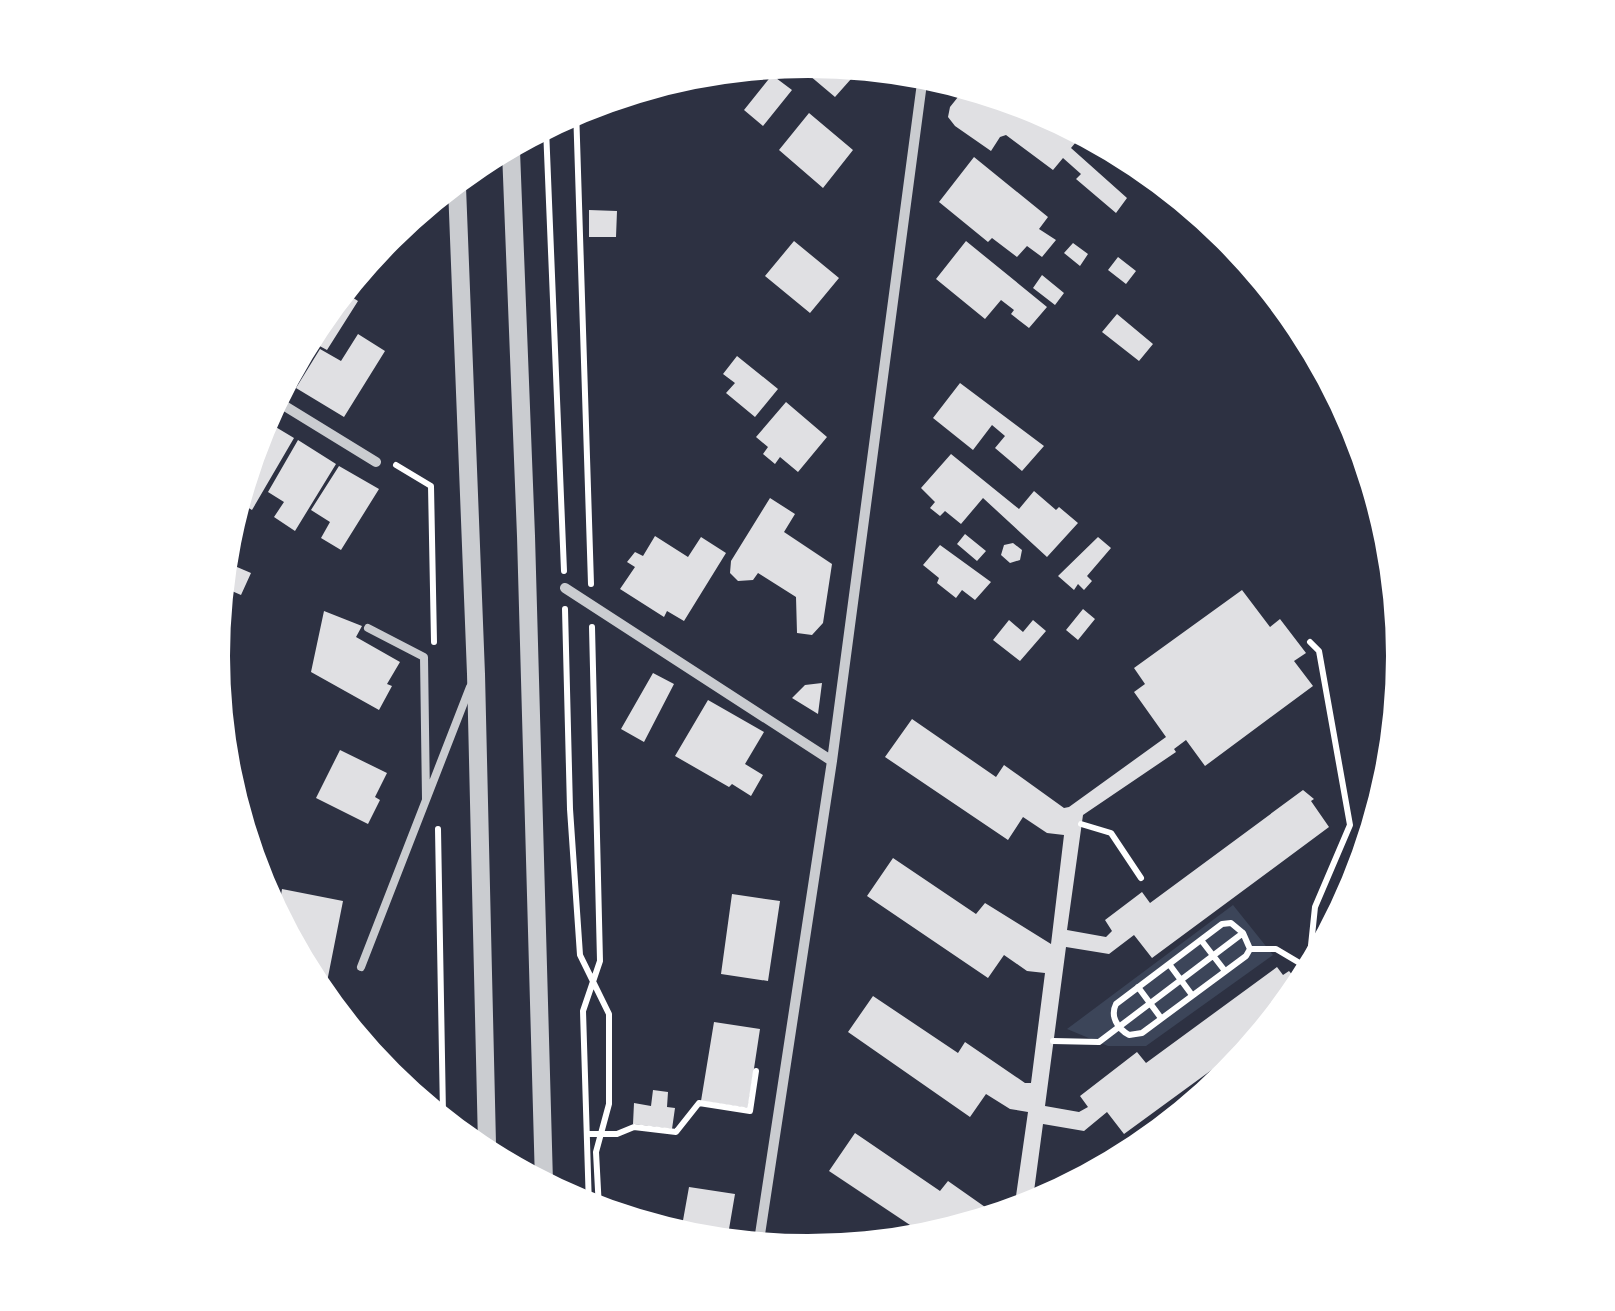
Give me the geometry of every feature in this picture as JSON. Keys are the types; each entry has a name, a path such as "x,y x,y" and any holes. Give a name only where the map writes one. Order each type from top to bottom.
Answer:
{"street":[{"path":"761,1231 832,761 921,89"},
{"path":"511,159 544,1170"},
{"path":"457,196 476,674 487,1137"},
{"path":"286,406 376,462"},
{"path":"565,588 832,761"}],"lane":[{"path":"368,628 424,657 426,804"},
{"path":"361,967 476,674"}],"path":[{"path":"577,125 600,961 582,1011 589,1191"},
{"path":"546,140 570,809 580,955 608,1014 609,1104 596,1152 598,1194"},
{"path":"376,462 387,460 431,486"},
{"path":"1310,642 1319,651 1350,825 1315,907 1312,937"},
{"path":"1081,824 1111,833 1141,878"},
{"path":"1250,949 1234,925 1226,923 1116,1004 1113,1010 1119,1026 1129,1035 1136,1035 1193,996 1250,949 1276,949 1297,962"},
{"path":"1053,1041 1099,1042 1242,934"},
{"path":"1201,940 1225,971"},
{"path":"1169,964 1193,996"},
{"path":"1138,987 1162,1018"},
{"path":"587,1134 618,1134 634,1127 676,1132 698,1103 750,1111 756,1070"}],"shaded area":[{"path":"1233,905 1273,955 1146,1046 1108,1046 1067,1029"}],"building":[{"path":"813,78 851,79 835,97"},
{"path":"769,79 777,79 792,90 763,126 744,110"},
{"path":"958,97 1063,137 1075,143 1071,148 1127,198 1116,213 1076,179 1081,174 1063,158 1053,170 1006,135 1000,137 991,151 955,126 948,117"},
{"path":"809,113 853,150 823,188 779,150"},
{"path":"974,157 1048,217 1039,229 1056,240 1042,257 1027,246 1017,257 992,238 988,242 939,202"},
{"path":"589,210 617,211 616,237 589,237"},
{"path":"794,241 839,278 810,313 765,276"},
{"path":"966,241 1047,307 1029,328 1001,300 985,319 936,279"},
{"path":"1073,243 1088,254 1080,266 1064,253"},
{"path":"1118,257 1136,271 1126,284 1108,270"},
{"path":"1042,275 1064,293 1055,305 1033,288"},
{"path":"354,298 358,301 327,350 320,346"},
{"path":"1117,314 1153,344 1139,361 1102,332"},
{"path":"358,334 385,351 344,417 296,388 320,349 341,361"},
{"path":"737,356 778,389 755,417 726,393 735,383 723,374"},
{"path":"960,383 1044,446 1022,471 995,448 1005,436 992,425 973,450 933,418"},
{"path":"786,402 827,437 798,472 780,457 775,464 763,454 768,447 756,437"},
{"path":"276,427 294,438 252,510 249,506"},
{"path":"298,440 336,464 295,531 274,517 284,502 268,492"},
{"path":"951,454 1019,509 1034,491 1078,523 1047,557 983,498 961,524 945,511 940,516 930,508 935,502 921,488"},
{"path":"339,466 379,489 341,550 321,538 330,522 311,510"},
{"path":"770,498 795,514 784,532 832,564 823,623 812,635 797,633 796,597 758,573 753,580 738,581 730,573 731,561"},
{"path":"965,534 986,551 977,561 957,544"},
{"path":"655,536 688,557 701,537 726,553 684,621 667,611 664,617 620,589 635,567 627,562 635,552 643,556"},
{"path":"1098,537 1111,548 1087,576 1092,581 1084,590 1078,584 1074,590 1058,576"},
{"path":"1013,543 1022,550 1020,560 1010,563 1001,555 1004,545"},
{"path":"940,545 991,582 975,600 962,590 956,598 923,565"},
{"path":"236,567 251,573 241,595 233,592"},
{"path":"1242,590 1270,627 1280,619 1306,653 1294,661 1313,686 1205,766 1186,740 1174,749 1176,752 1083,815 1067,930 1106,937 1112,931 1105,920 1142,892 1150,903 1303,790 1314,799 1311,801 1329,827 1152,958 1134,935 1109,954 1066,947 1045,1106 1079,1112 1088,1107 1080,1096 1137,1052 1146,1063 1277,967 1283,975 1291,973 1242,1037 1216,1064 1124,1134 1107,1112 1084,1131 1043,1124 1034,1187 1016,1195 1028,1112 1010,1109 986,1094 970,1117 848,1032 873,996 958,1053 965,1042 1025,1083 1031,1083 1045,973 1027,971 1004,955 988,978 867,896 893,858 976,914 985,903 1051,944 1064,835 1047,833 1023,817 1008,840 885,757 912,719 996,777 1004,765 1064,808 1069,807 1166,737 1134,692 1145,684 1134,668"},
{"path":"1083,609 1095,619 1078,640 1066,630"},
{"path":"324,611 362,626 356,637 400,662 387,684 392,686 379,710 311,672"},
{"path":"1009,620 1023,632 1033,620 1046,631 1020,661 993,640"},
{"path":"653,673 674,684 644,742 621,729"},
{"path":"822,683 818,714 792,698 805,685"},
{"path":"708,700 764,732 745,764 763,775 751,796 675,756"},
{"path":"340,750 387,773 368,824 316,798"},
{"path":"282,889 343,901 328,978 307,944"},
{"path":"732,894 780,901 768,981 721,974"},
{"path":"714,1022 760,1029 748,1108 701,1101"},
{"path":"653,1090 668,1092 667,1107 675,1108 672,1129 633,1124 634,1103 651,1106"},
{"path":"855,1133 940,1191 948,1181 983,1206 909,1224 829,1171"},
{"path":"689,1187 735,1194 729,1228 683,1219"}]}
